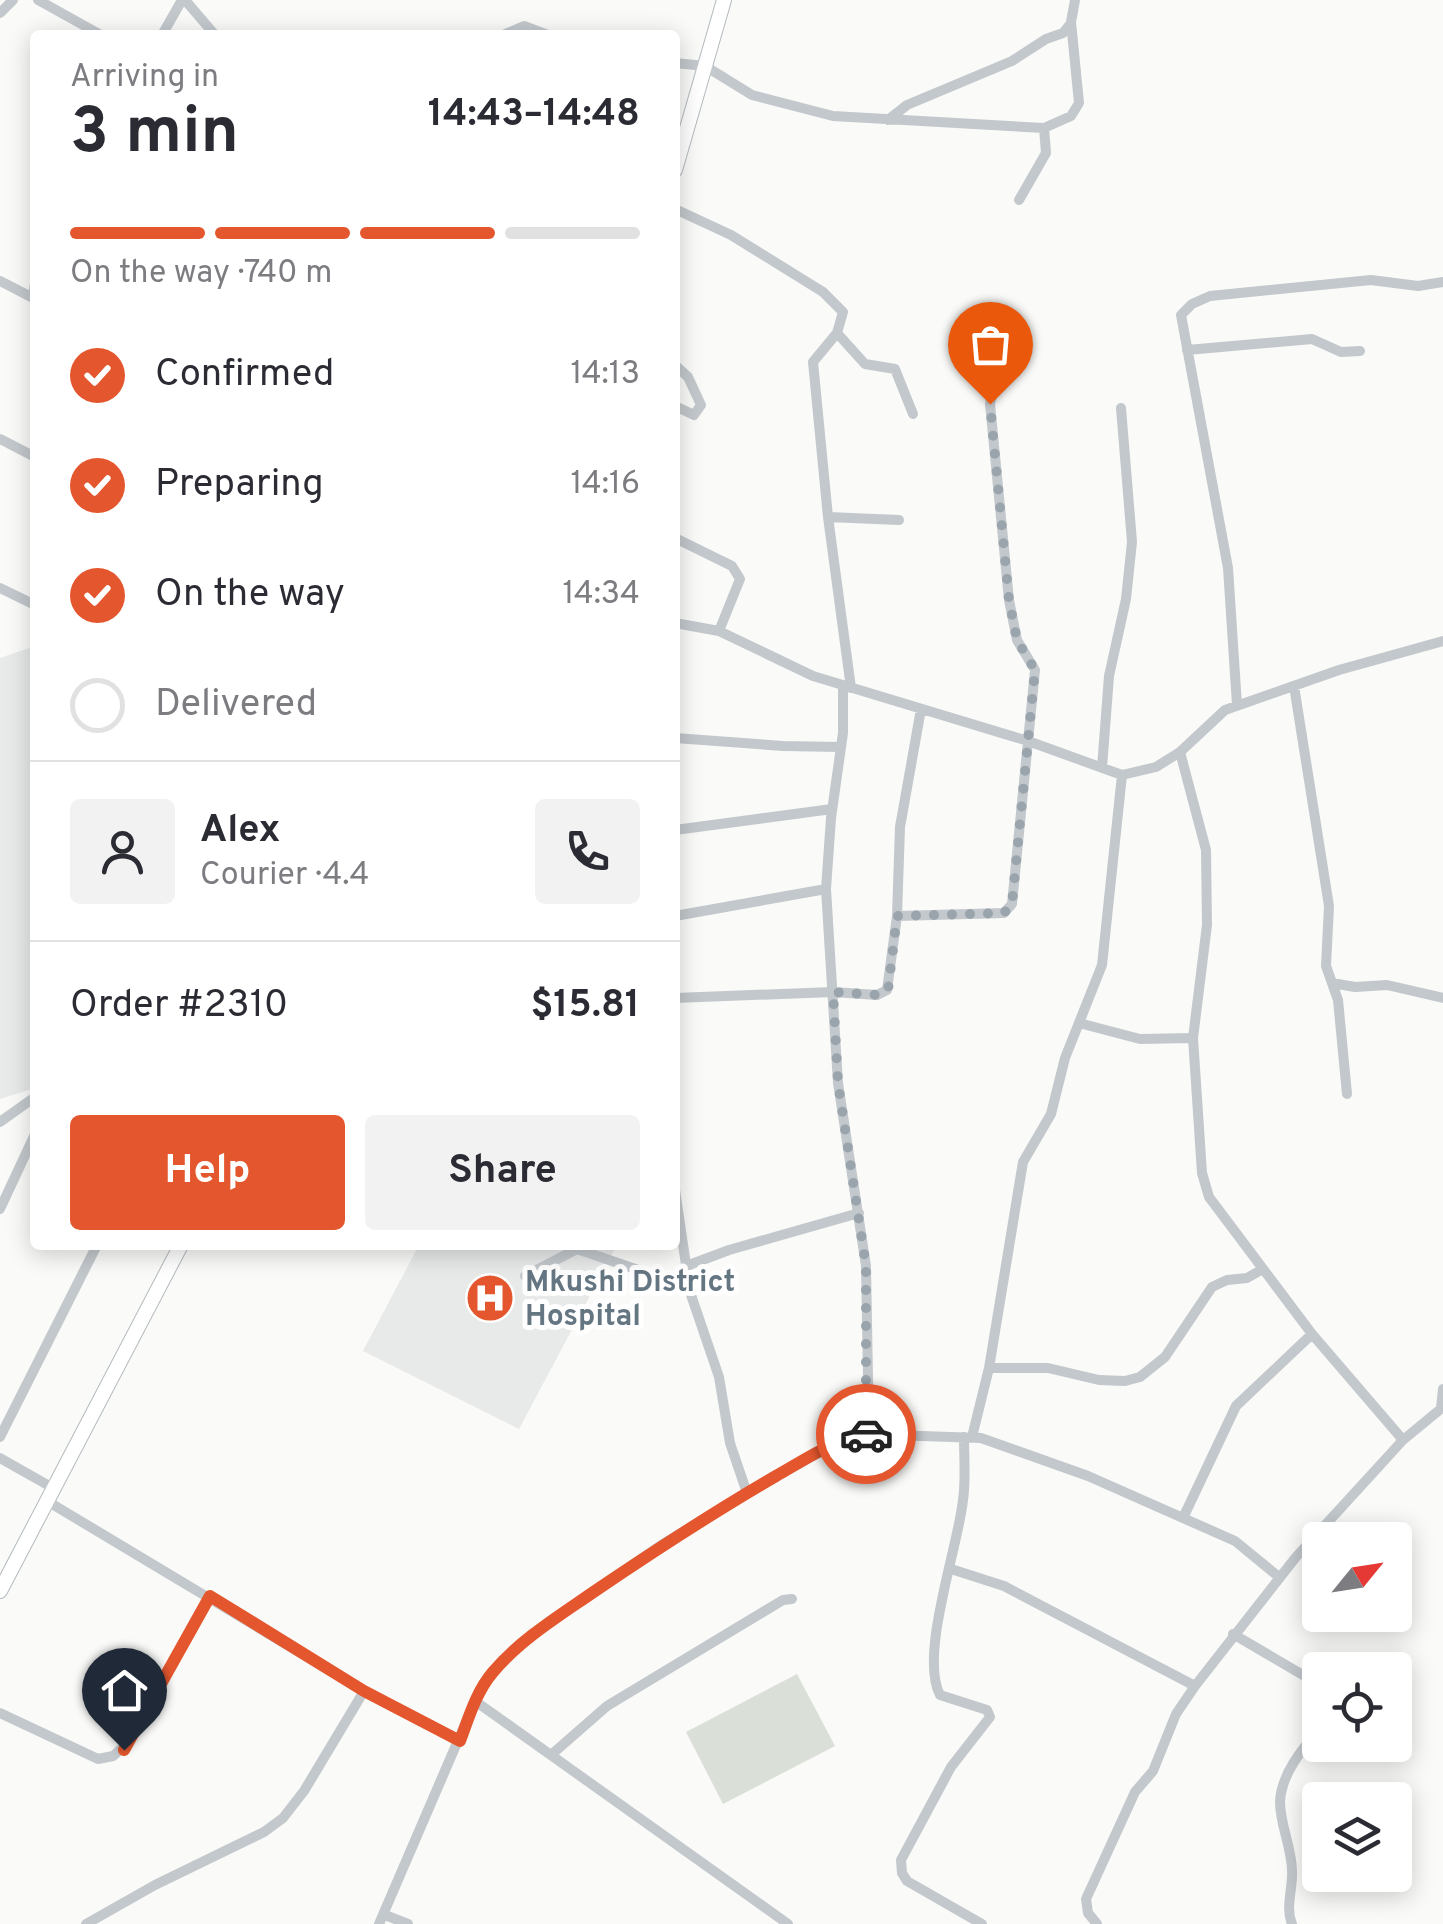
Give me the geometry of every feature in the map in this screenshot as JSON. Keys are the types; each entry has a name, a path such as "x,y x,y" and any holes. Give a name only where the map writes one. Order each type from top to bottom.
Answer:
{"street":[{"path":"0,13 13,0"},
{"path":"38,0 92,30"},
{"path":"165,30 184,0 211,30"},
{"path":"680,153 724,0"},
{"path":"680,63 705,66 752,95 834,116 1044,128 1071,116 1079,104 1071,22 1075,0"},
{"path":"888,120 906,105 1012,61 1063,33 1071,22"},
{"path":"1019,200 1046,154 1044,128"},
{"path":"680,211 719,227 823,292 843,312 837,332 813,362 847,687 826,889 838,1083 866,1266 869,1434"},
{"path":"1238,705 1228,568 1187,350 1182,316 1185,309 1210,296 1371,280 1418,286 1443,282"},
{"path":"0,281 30,297"},
{"path":"837,332 865,364 894,369 913,414"},
{"path":"1187,350 1312,340 1340,352 1360,351"},
{"path":"897,916 1010,910 1035,670 1017,640 1011,616 990,404 999,362"},
{"path":"680,370 694,384 700,405 698,413 690,415 680,409"},
{"path":"1102,768 1109,676 1126,599 1132,542 1121,408"},
{"path":"0,439 30,454"},
{"path":"828,517 899,520"},
{"path":"680,540 738,572 740,579 719,631"},
{"path":"0,588 30,602"},
{"path":"680,624 719,631 813,676 1028,740 1122,775 1156,767 1180,752 1212,720 1238,705 1443,641"},
{"path":"1294,686 1329,906 1326,966 1340,1017 1348,1094"},
{"path":"680,998 833,992 877,995 888,990 897,916 900,827 922,709"},
{"path":"680,738 841,747"},
{"path":"1180,752 1206,850 1207,925 1192,1038 1202,1173 1209,1197 1312,1334 1403,1440"},
{"path":"982,1924 908,1881 902,1873 901,1860 951,1767 990,1717 987,1710 940,1694 934,1648 964,1498 968,1437 989,1368 1023,1162 1051,1114 1065,1058 1102,965 1122,775"},
{"path":"680,829 832,809"},
{"path":"680,915 826,889"},
{"path":"1332,983 1355,987 1387,984 1443,998"},
{"path":"1078,1023 1140,1039 1192,1038"},
{"path":"0,1122 30,1101"},
{"path":"0,1209 30,1145"},
{"path":"689,1265 859,1213"},
{"path":"680,1236 689,1265 690,1292 719,1377 730,1442 747,1492"},
{"path":"0,1437 94,1250"},
{"path":"0,1591 178,1250"},
{"path":"524,1276 575,1250"},
{"path":"580,1250 690,1292"},
{"path":"989,1368 1048,1368 1098,1380 1140,1377 1165,1356 1212,1286 1248,1278 1263,1268"},
{"path":"1184,1518 1236,1406 1312,1334"},
{"path":"1096,1924 1088,1914 1086,1899 1135,1792 1154,1771 1176,1714 1279,1577 1403,1440 1442,1407 1443,1389"},
{"path":"408,1924 382,1919 474,1701 491,1674 550,1622 664,1544 829,1447 869,1434 981,1438 1088,1476 1235,1541 1279,1577"},
{"path":"0,1458 50,1494 364,1691 460,1741"},
{"path":"950,1569 990,1580 1195,1686"},
{"path":"0,1713 98,1759 113,1756 130,1742 210,1596"},
{"path":"551,1755 607,1706 784,1600 792,1599"},
{"path":"1233,1634 1302,1674"},
{"path":"86,1924 264,1832 283,1818 304,1791 364,1691"},
{"path":"474,1701 788,1924"},
{"path":"1292,1924 1287,1912 1292,1887 1291,1848 1281,1798 1302,1751"}],"shaded area":[{"path":"30,648 30,1090 0,1099 0,658"},
{"name":"Mkushi District Hospital","path":"416,1250 614,1250 519,1429 363,1351"},
{"path":"797,1674 835,1746 723,1804 686,1732"}],"way so far":[{"path":"866,1434 866,1266 838,1083 833,992 877,995 888,990 897,916 1004,913 1012,904 1035,670 1014,631 990,404"}],"place":[{"name":"Mkushi District Hospital","path":"490,1298"}],"route":[{"path":"124,1750 210,1596 364,1691 460,1741 474,1701 491,1674 550,1622 747,1492 829,1447 866,1434"}]}
